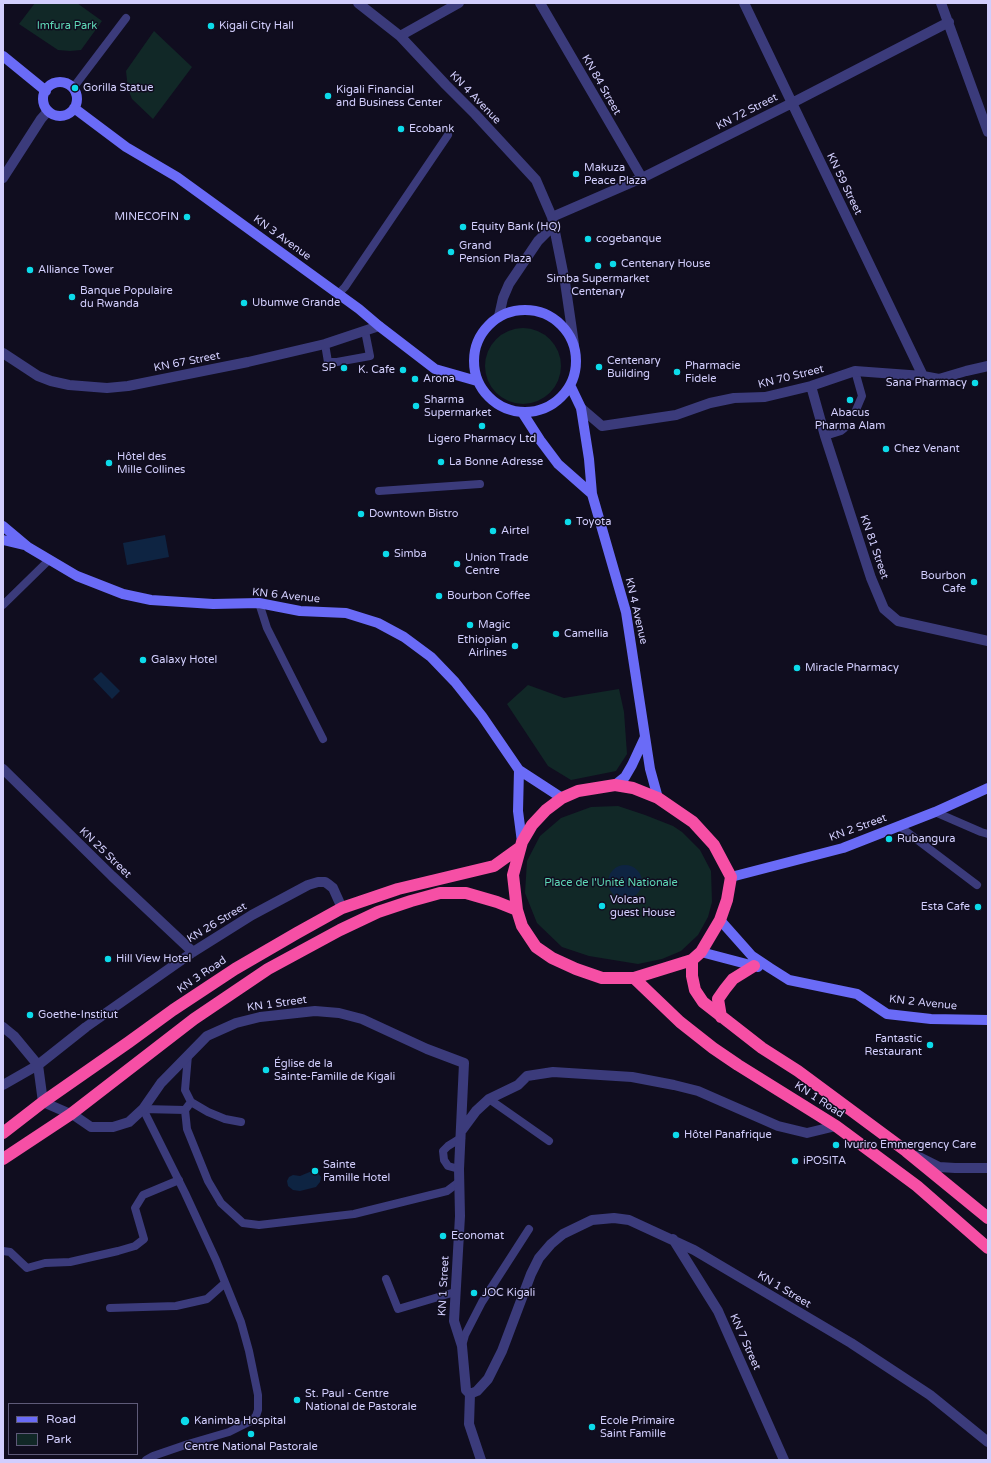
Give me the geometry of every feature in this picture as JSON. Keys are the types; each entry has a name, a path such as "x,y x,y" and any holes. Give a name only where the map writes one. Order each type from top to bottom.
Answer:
{"highway":[{"path":"615,785 633,788 658,798 693,822 704,833 714,845 731,877 727,900 720,920 696,956 634,978 602,978 576,969 552,958 536,947 522,926 517,910 513,875 520,845 532,825 546,810 562,798 578,791 615,785"},
{"name":"KN 3 Road","path":"3,1133 43,1102 173,1010 235,969 342,908 398,889 494,866 520,845"},
{"path":"3,1159 71,1114 194,1019 268,969 340,930 378,912 440,893 466,892 517,910"},
{"name":"KN 1 Road","path":"696,956 692,976 695,990 703,1002 762,1048 798,1071 906,1151 988,1218"},
{"path":"721,1017 718,999 721,994 733,979 754,966"},
{"name":"KN 1 Road","path":"634,978 680,1022 713,1048 836,1126 917,1186 988,1248"}],"main road":[{"path":"3,56 46,90"},
{"path":"58,82 69,84 73,88 77,97 74,108 70,112 57,115 48,111 44,101 46,90 49,86 58,82"},
{"name":"KN 3 Avenue","path":"74,108 126,147 177,177 359,309 435,369 477,381"},
{"path":"516,310 534,310 551,316 565,328 574,344 577,358 575,372 570,386 562,397 550,406 537,411 522,412 508,410 495,403 485,394 477,381 474,365 474,349 481,334 491,322 499,316 516,310"},
{"name":"KN 4 Avenue","path":"570,386 581,408 589,459 592,494 626,612 650,769 658,798"},
{"path":"522,412 558,464 592,494"},
{"name":"KN 6 Avenue","path":"3,526 28,547 77,576 123,594 151,600 213,604 259,603 300,612 346,612 378,623 404,637 431,657 455,682 482,716 519,770 562,798"},
{"path":"3,540 28,547"},
{"path":"615,785 625,777 634,763 645,737"},
{"path":"519,770 518,811 520,845"},
{"name":"KN 2 Street","path":"731,877 842,848 935,812 988,788"},
{"name":"KN 2 Avenue","path":"720,920 752,956 789,980 857,994 887,1014 931,1019 988,1020"},
{"name":"KN 2 Avenue","path":"696,956 770,968"}],"street":[{"name":"KN 4 Avenue","path":"358,3 400,36 536,180 553,221 574,344"},
{"path":"400,36 460,3"},
{"name":"KN 84 Street","path":"540,3 642,178"},
{"name":"KN 59 Street","path":"744,3 923,376"},
{"path":"941,3 988,132"},
{"name":"KN 72 Street","path":"553,221 792,103 949,22"},
{"path":"3,178 41,119 48,111"},
{"path":"499,316 503,298 509,284 553,221"},
{"name":"KN 67 Street","path":"3,353 38,376 51,381 69,385 107,388 128,386 248,362 326,344 379,326"},
{"name":"KN 70 Street","path":"581,408 602,426 676,415 716,402 734,398 765,397 811,386 855,371 923,376 939,379 988,366"},
{"name":"KN 81 Street","path":"811,386 825,436 871,578 884,610 898,621 988,641"},
{"name":"KN 25 Street","path":"3,769 112,876 193,952"},
{"name":"KN 26 Street","path":"3,1085 38,1065 86,1027 193,952 252,915 308,885 318,882 325,882 333,888 342,908"},
{"name":"KN 1 Street","path":"43,1102 71,1114 91,1127 113,1127 129,1122 143,1108 161,1083 207,1036 236,1023 260,1017 315,1011 338,1013 362,1019 464,1063 462,1134 459,1169 460,1216 454,1321 462,1346 466,1390 470,1394 477,1392 495,1366 539,1258 551,1244 563,1234 592,1220 614,1218 629,1220 672,1239 694,1250 775,1297 930,1394 988,1442"},
{"path":"3,1027 14,1036 38,1065 43,1102"},
{"path":"462,1134 476,1111 489,1099 518,1085 527,1076 552,1072 632,1077 653,1080 698,1091 778,1126 807,1133 836,1126"},
{"path":"906,1151 939,1167 988,1168"},
{"name":"KN 7 Street","path":"672,1239 718,1310 784,1460"},
{"path":"470,1394 469,1424 481,1460"}],"lane":[{"path":"73,88 126,18"},
{"path":"338,294 448,135"},
{"path":"326,344 328,362 337,362 370,356 364,331"},
{"path":"855,371 862,396 856,410"},
{"path":"825,436 841,431 846,427"},
{"path":"379,491 480,484"},
{"path":"3,605 49,560"},
{"path":"259,603 267,628 323,739"},
{"path":"935,812 986,832"},
{"path":"899,826 977,885"},
{"path":"188,1055 185,1090 191,1102 208,1112 225,1119 242,1122"},
{"path":"489,1099 549,1141"},
{"path":"184,1110 191,1102"},
{"path":"146,1460 153,1456 188,1444 229,1432 251,1421 256,1416 258,1410 258,1395 249,1351 241,1322 179,1180 143,1108 184,1110"},
{"path":"184,1110 187,1129 208,1181 221,1203 243,1223 259,1225 354,1214 447,1191 459,1182"},
{"path":"459,1169 448,1166 444,1160 443,1151 462,1134"},
{"path":"3,1251 10,1252 26,1268 45,1263 70,1262 118,1252 135,1246 144,1239 135,1208 143,1195 179,1180"},
{"path":"462,1346 465,1335 482,1302 529,1229"},
{"path":"386,1279 398,1309 455,1292"},
{"path":"110,1308 176,1306 207,1299 225,1283"}],"green space":[{"name":"Imfura Park","path":"35,3 77,3 102,21 81,50 58,50 19,24"},
{"path":"154,31 192,67 153,119 132,99 128,89 126,71"},
{"path":"523,328 537,331 550,339 558,352 561,366 558,380 550,393 537,401 523,404 509,401 496,393 488,380 485,366 488,352 496,339 509,331"},
{"path":"528,685 564,698 619,689 624,712 627,754 616,771 571,780 548,766 507,704"},
{"name":"Place de l'Unité Nationale","path":"618,806 673,826 682,832 700,850 711,871 712,902 708,917 698,935 681,951 662,959 638,964 589,956 562,947 537,923 525,893 527,861 540,836 561,818 591,807"}],"water":[{"path":"165,535 169,557 127,565 123,543"},
{"path":"101,672 120,691 112,699 93,679"},
{"path":"625,865 637,870 642,882 637,894 625,899 613,894 608,882 613,870"},
{"path":"312,1171 317,1172 321,1177 320,1182 316,1187 300,1191 293,1190 288,1186 287,1181 289,1177 293,1175 300,1176"}],"place":[{"name":"Kigali City Hall","path":"211,26"},
{"name":"Gorilla Statue","path":"75,88"},
{"name":"Kigali Financial and Business Center","path":"328,96"},
{"name":"Ecobank","path":"401,129"},
{"name":"Makuza Peace Plaza","path":"576,174"},
{"name":"MINECOFIN","path":"187,217"},
{"name":"Equity Bank (HQ)","path":"463,227"},
{"name":"cogebanque","path":"588,239"},
{"name":"Grand Pension Plaza","path":"451,252"},
{"name":"Centenary House","path":"613,264"},
{"name":"Simba Supermarket Centenary","path":"598,266"},
{"name":"Alliance Tower","path":"30,270"},
{"name":"Banque Populaire du Rwanda","path":"72,297"},
{"name":"Ubumwe Grande","path":"244,303"},
{"name":"Centenary Building","path":"599,367"},
{"name":"SP","path":"344,368"},
{"name":"K. Cafe","path":"403,370"},
{"name":"Pharmacie Fidele","path":"677,372"},
{"name":"Arona","path":"415,379"},
{"name":"Sana Pharmacy","path":"975,383"},
{"name":"Abacus Pharma Alam","path":"850,400"},
{"name":"Sharma Supermarket","path":"416,406"},
{"name":"Ligero Pharmacy Ltd","path":"482,426"},
{"name":"Chez Venant","path":"886,449"},
{"name":"La Bonne Adresse","path":"441,462"},
{"name":"Hôtel des Mille Collines","path":"109,463"},
{"name":"Downtown Bistro","path":"361,514"},
{"name":"Toyota","path":"568,522"},
{"name":"Airtel","path":"493,531"},
{"name":"Simba","path":"386,554"},
{"name":"Union Trade Centre","path":"457,564"},
{"name":"Bourbon Cafe","path":"974,582"},
{"name":"Bourbon Coffee","path":"439,596"},
{"name":"Magic","path":"470,625"},
{"name":"Camellia","path":"556,634"},
{"name":"Ethiopian Airlines","path":"515,646"},
{"name":"Galaxy Hotel","path":"143,660"},
{"name":"Miracle Pharmacy","path":"797,668"},
{"name":"Rubangura","path":"889,839"},
{"name":"Volcan guest House","path":"602,906"},
{"name":"Esta Cafe","path":"978,907"},
{"name":"Hill View Hotel","path":"108,959"},
{"name":"Goethe-Institut","path":"30,1015"},
{"name":"Fantastic Restaurant","path":"930,1045"},
{"name":"Église de la Sainte-Famille de Kigali","path":"266,1070"},
{"name":"Hôtel Panafrique","path":"676,1135"},
{"name":"Ivuriro Emmergency Care","path":"836,1145"},
{"name":"iPOSITA","path":"795,1161"},
{"name":"Sainte Famille Hotel","path":"315,1171"},
{"name":"Economat","path":"443,1236"},
{"name":"JOC Kigali","path":"474,1293"},
{"name":"St. Paul - Centre National de Pastorale","path":"297,1400"},
{"name":"Kanimba Hospital","path":"185,1421"},
{"name":"Ecole Primaire Saint Famille","path":"592,1427"},
{"name":"Centre National Pastorale","path":"251,1434"}]}
